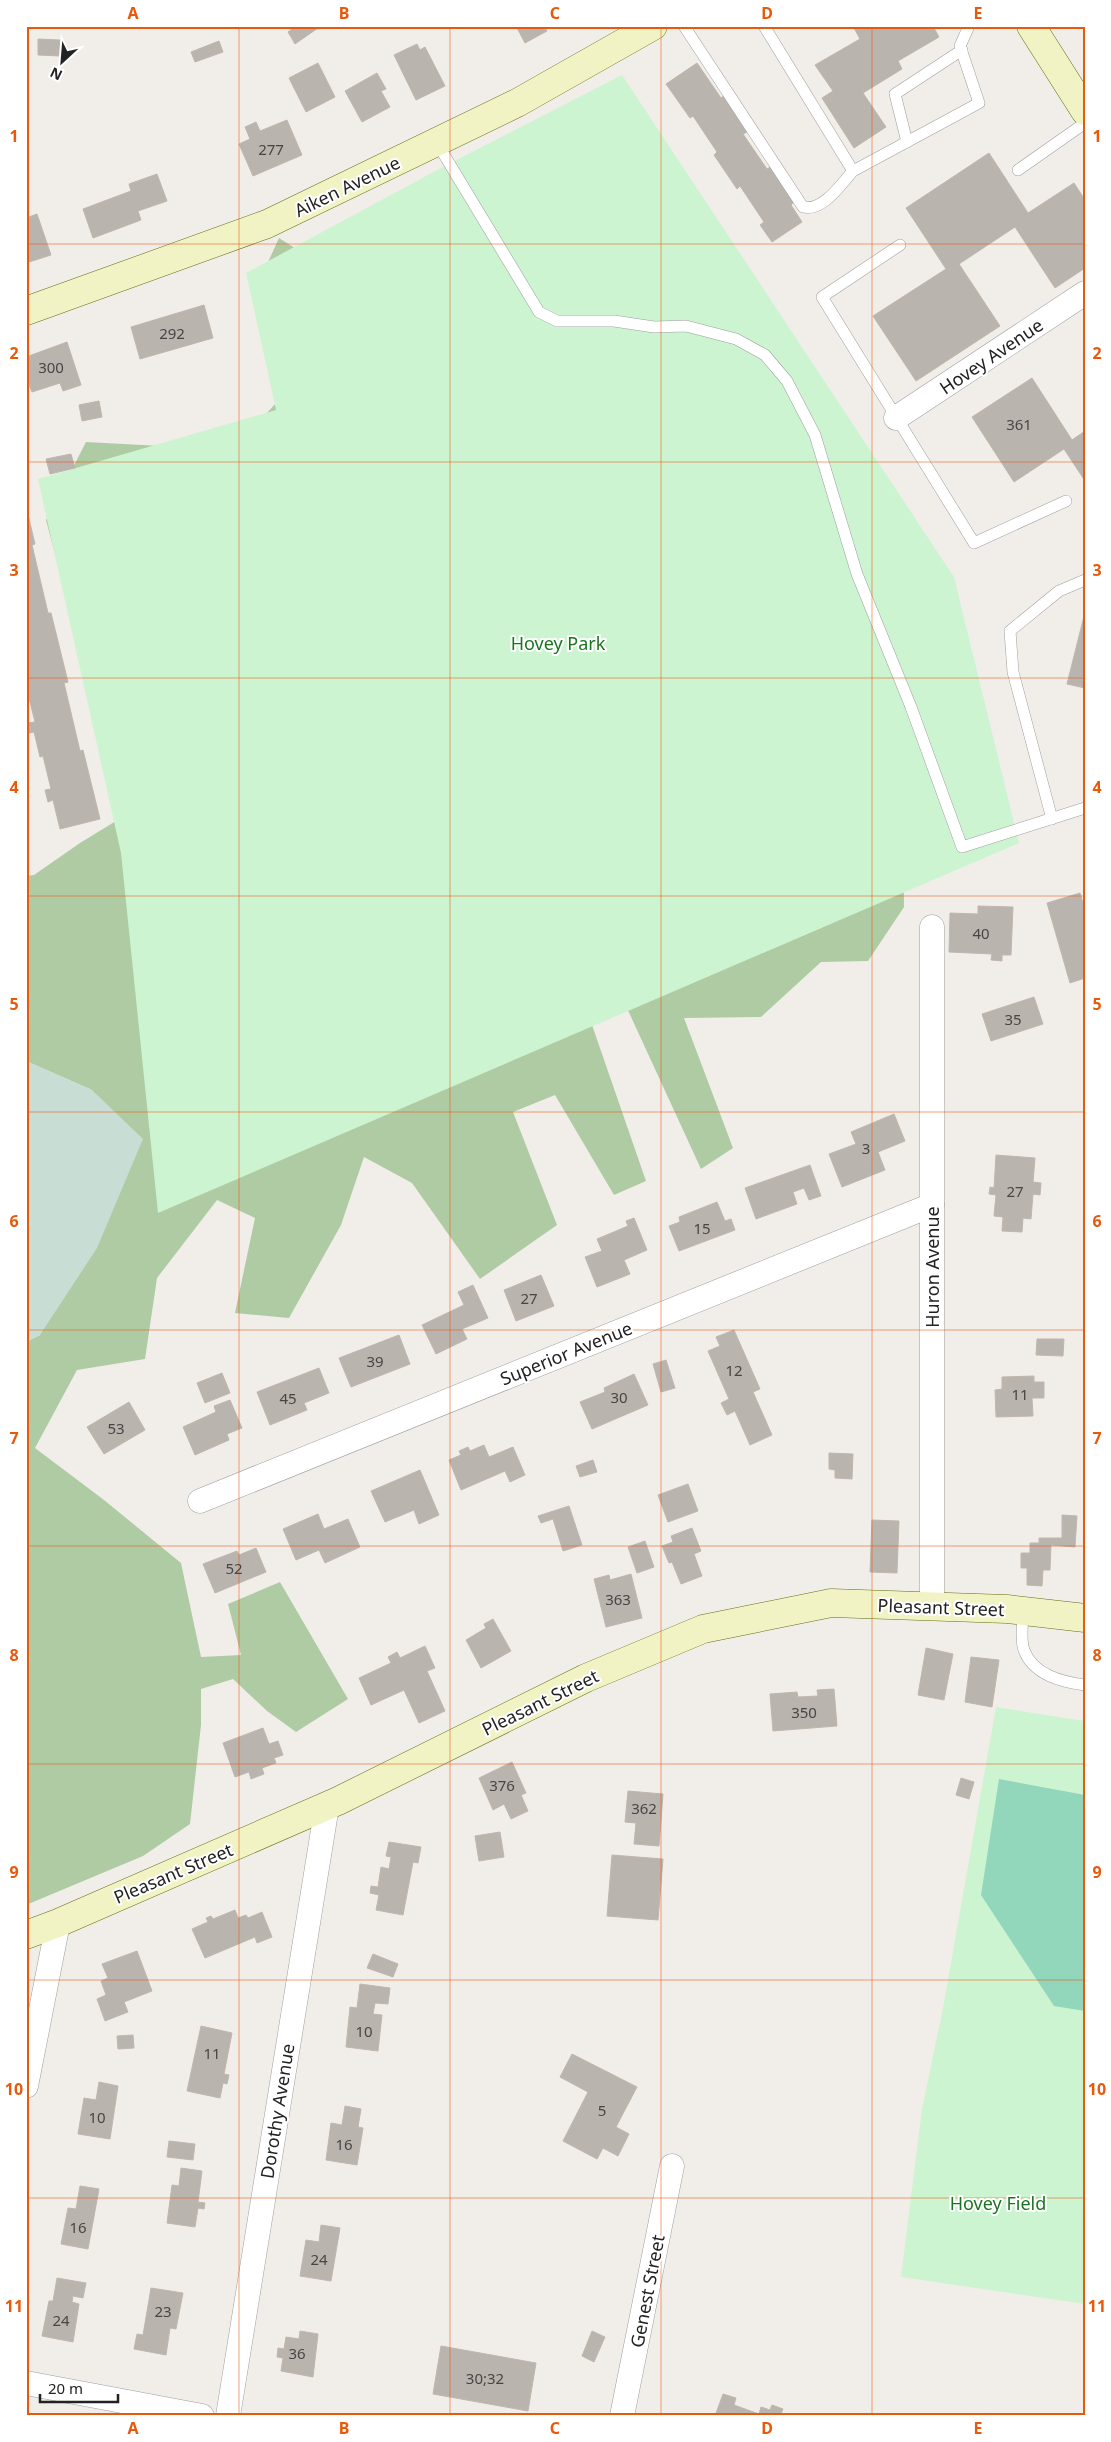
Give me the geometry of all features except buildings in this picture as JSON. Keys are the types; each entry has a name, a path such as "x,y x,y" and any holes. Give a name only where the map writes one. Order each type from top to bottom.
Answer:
{"main road":[{"name":"Aiken Avenue","path":"26,311 267,224 518,103 653,26"},
{"path":"1031,26 1085,111"},
{"name":"Pleasant Street","path":"26,1934 58,1923 327,1806 586,1678 702,1629 831,1603 1023,1611 1085,1618"}],"street":[{"name":"Hovey Avenue","path":"896,418 1085,293"},
{"name":"Huron Avenue","path":"932,927 932,1607"},
{"name":"Superior Avenue","path":"200,1501 932,1205"},
{"name":"Dorothy Avenue","path":"228,2416 327,1806"},
{"path":"26,2086 58,1923"},
{"name":"Genest Street","path":"622,2416 672,2166"},
{"path":"26,2384 202,2416"}],"lane":[{"path":"684,26 803,207 810,208 819,206 853,171 979,103 960,46 968,26"},
{"path":"764,26 853,171"},
{"path":"907,142 895,94 962,50"},
{"path":"1018,170 1085,123"},
{"path":"437,143 539,312 557,321 614,321 654,327 686,326 736,339 765,355 787,381 815,436 857,574 911,707 962,848 1085,808"},
{"path":"900,245 822,297 974,544 1066,501"},
{"path":"1052,819 1013,672 1010,631 1059,591 1085,580"},
{"path":"1023,1611 1024,1650 1036,1668 1056,1680 1085,1686"}],"green space":[{"name":"Hovey Park","path":"622,75 954,577 1019,843 158,1213 121,853 38,479 276,410 246,273 439,169"},
{"name":"Hovey Park","path":"279,238 358,288 903,836 904,907 868,961 821,962 761,1017 684,1018 733,1148 701,1169 626,1006 592,1025 646,1181 614,1195 555,1095 513,1112 557,1225 480,1279 412,1183 364,1157 341,1225 289,1318 235,1313 255,1218 217,1200 157,1278 145,1359 77,1370 35,1448 104,1500 181,1563 201,1657 241,1655 228,1604 280,1582 348,1699 296,1732 267,1711 233,1679 201,1689 201,1725 190,1824 143,1856 26,1905 26,1342 40,1335 92,1090 26,1061 26,876 34,875 80,843 124,816 46,520 86,442 161,446 257,424 285,393 254,293"},
{"path":"26,1061 92,1090 143,1139 97,1248 40,1335 26,1342"},
{"name":"Hovey Field","path":"996,1707 1085,1721 1085,2304 901,2277 922,2109 943,2008"},
{"path":"999,1779 1085,1795 1085,2011 1054,2006 981,1895"}]}
